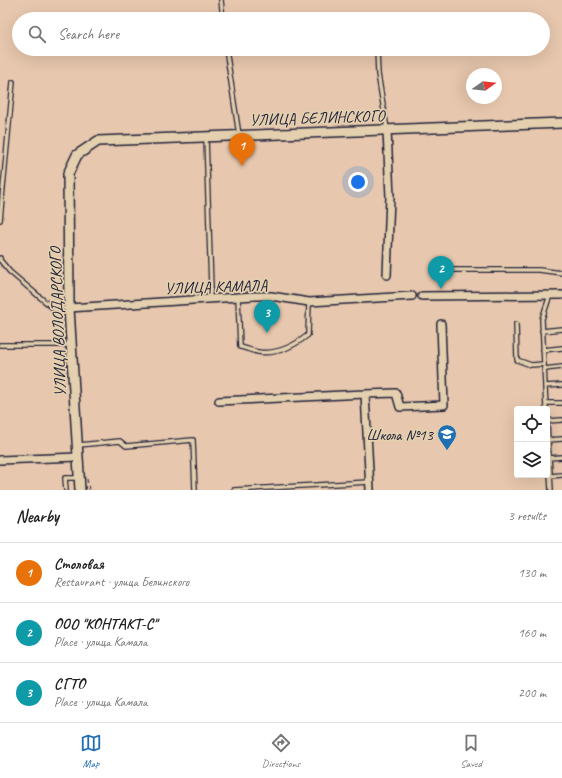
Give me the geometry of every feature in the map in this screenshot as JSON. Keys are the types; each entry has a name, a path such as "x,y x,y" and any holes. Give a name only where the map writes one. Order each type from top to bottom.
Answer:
{"street":[{"name":"УЛИЦА БЕЛИНСКОГО","path":"78,155 98,141 562,123"},
{"path":"387,130 390,197 387,275"},
{"name":"УЛИЦА ВОЛОДАРСКОГО","path":"78,155 68,174 69,308 80,490"},
{"path":"422,296 562,295"},
{"name":"УЛИЦА КАМАЛА","path":"69,308 238,297 270,296 309,302 412,296"},
{"path":"219,401 396,393 400,407 444,405 441,324"},
{"path":"365,394 370,490"},
{"path":"0,460 78,457"}],"lane":[{"path":"221,0 222,12"},
{"path":"227,56 239,135"},
{"path":"377,56 378,74 387,130"},
{"path":"0,220 13,82"},
{"path":"206,136 211,287 209,299"},
{"path":"0,258 10,272 54,309 69,308"},
{"path":"436,270 539,270 562,273"},
{"path":"550,295 542,319 546,403 562,403"},
{"path":"238,297 240,347 259,352 276,352 300,341 308,335 309,302"},
{"path":"516,324 517,360 531,365 544,364"},
{"path":"542,331 562,330"},
{"path":"0,345 72,345"},
{"path":"543,350 562,348"},
{"path":"544,368 562,367"},
{"path":"545,386 562,385"},
{"path":"550,422 562,420"},
{"path":"550,440 562,439"},
{"path":"78,445 120,441 126,446 193,440 195,490"},
{"path":"550,458 562,457"},
{"path":"550,476 562,475"},
{"path":"66,490 65,478 79,478"},
{"path":"550,478 550,490"},
{"path":"234,490 369,482"}],"place":[{"name":"Столовая","path":"242,166"},
{"name":"ООО \"КОНТАКТ-С\"","path":"441,289"},
{"name":"СГТО","path":"267,333"},
{"name":"Школа №13","path":"447,451"}]}
